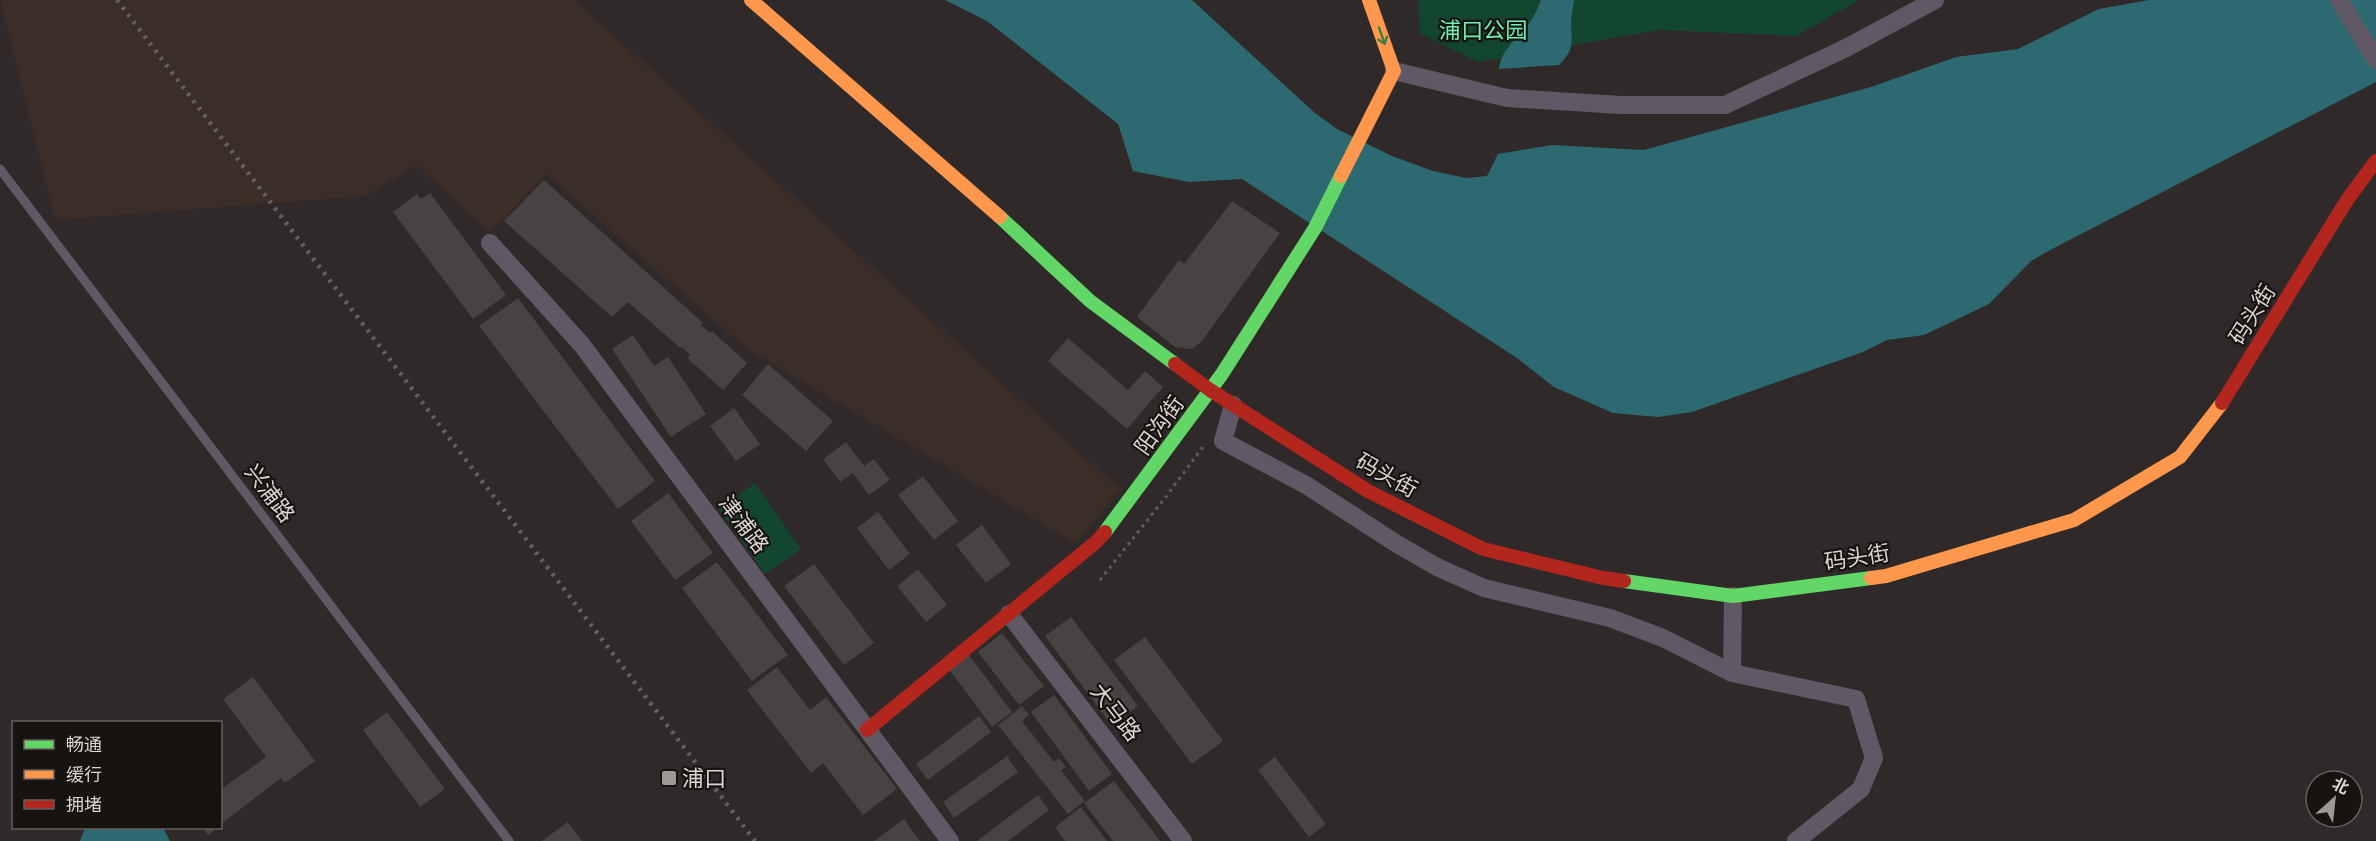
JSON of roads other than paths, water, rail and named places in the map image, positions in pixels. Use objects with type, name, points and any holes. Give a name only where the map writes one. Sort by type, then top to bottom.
[{"type":"street","name":"码头街","points":[[751,0],[968,187],[1090,301],[1210,390],[1368,491],[1483,549],[1603,578],[1733,596],[1886,576],[2074,520],[2180,457],[2215,414],[2347,200],[2376,161]]},
{"type":"street","points":[[1369,0],[1394,71],[1507,98],[1621,105],[1725,105],[1846,48],[1935,0]]},
{"type":"street","points":[[2339,0],[2376,60]]},
{"type":"street","name":"阳沟街","points":[[867,730],[1096,542],[1210,390],[1315,228],[1394,71]]},
{"type":"street","name":"津浦路","points":[[490,243],[582,345],[950,841]]},
{"type":"street","points":[[1233,405],[1223,441],[1306,485],[1437,567],[1484,588],[1610,618],[1663,638],[1732,673],[1856,699],[1874,758],[1860,789],[1796,841]]},
{"type":"street","points":[[1732,673],[1733,596]]},
{"type":"street","name":"大马路","points":[[1009,614],[1182,841]]},
{"type":"lane","name":"兴浦路","points":[[0,169],[508,841]]},
{"type":"water","points":[[945,0],[1192,0],[1315,113],[1337,129],[1392,156],[1433,171],[1466,178],[1487,176],[1498,154],[1552,145],[1644,150],[1871,87],[1956,57],[2018,49],[2099,9],[2149,0],[2376,0],[2376,82],[2052,249],[2031,261],[1989,304],[1924,335],[1887,340],[1863,352],[1692,412],[1658,417],[1613,413],[1554,387],[1517,358],[1242,179],[1189,182],[1133,171],[1118,124],[987,21]]},
{"type":"water","points":[[1541,0],[1574,0],[1570,51],[1559,65],[1499,69],[1503,55],[1530,22]]},
{"type":"water","points":[[85,829],[164,829],[170,841],[80,841]]},
{"type":"railway","points":[[117,0],[755,841]]},
{"type":"place","name":"浦口","points":[[669,778]]},
{"type":"park label","name":"浦口公园","points":[[1483,30]]}]
